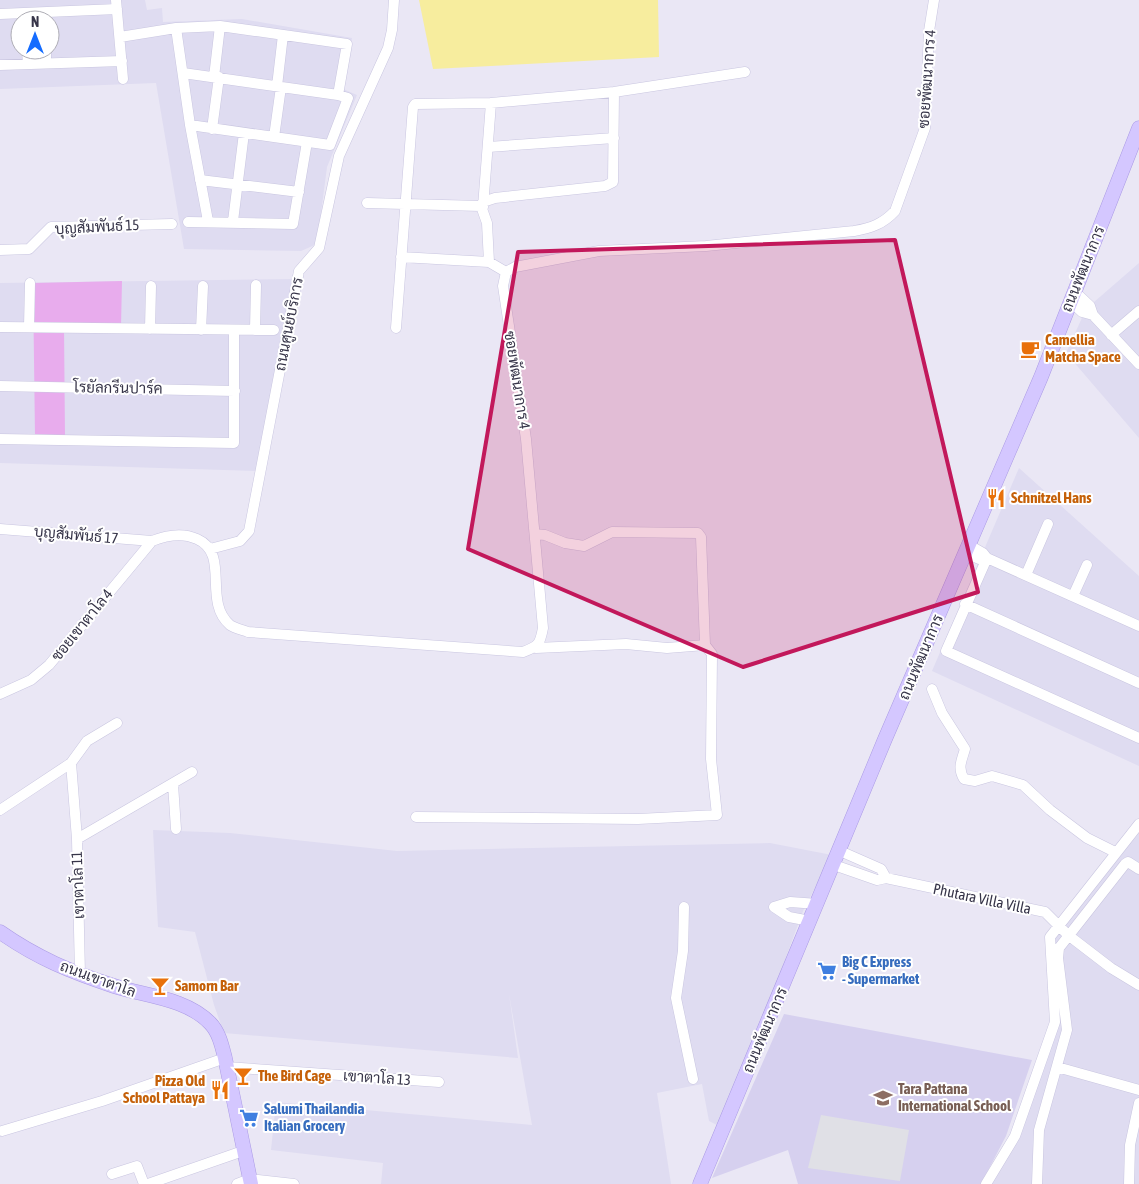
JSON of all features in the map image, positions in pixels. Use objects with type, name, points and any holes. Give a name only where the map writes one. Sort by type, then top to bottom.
[{"type":"street","name":"ถนนศูนย์บริการ","points":[[210,549],[236,543],[246,537],[249,530],[299,271],[319,248],[339,156],[388,48],[392,30],[394,0]]},
{"type":"street","name":"ซอยพัฒนาการ 4","points":[[536,648],[543,628],[526,439],[503,286],[506,272],[515,267],[599,252],[706,246],[838,233],[873,227],[886,221],[895,211],[925,128],[929,31],[934,0]]},
{"type":"street","points":[[60,14],[117,5],[123,79]]},
{"type":"street","points":[[120,37],[176,28],[220,26],[347,44],[338,95]]},
{"type":"street","points":[[212,129],[220,26]]},
{"type":"street","points":[[176,28],[190,126],[208,221]]},
{"type":"street","points":[[274,137],[283,35]]},
{"type":"street","points":[[28,60],[28,64]]},
{"type":"street","points":[[0,65],[122,61]]},
{"type":"street","points":[[396,328],[405,203],[415,104],[491,103],[614,92],[745,72]]},
{"type":"street","points":[[183,74],[279,86],[348,98],[330,145],[190,126]]},
{"type":"street","points":[[367,203],[483,205],[495,198],[610,184],[614,177],[614,92]]},
{"type":"street","points":[[490,262],[487,223],[483,205],[491,103]]},
{"type":"street","name":"ถนนพัฒนาการ","points":[[700,1184],[885,739],[968,549],[1139,128]]},
{"type":"street","points":[[233,221],[244,133]]},
{"type":"street","points":[[488,147],[614,138]]},
{"type":"street","points":[[188,222],[233,221],[293,224],[307,142]]},
{"type":"street","points":[[200,180],[299,192]]},
{"type":"street","name":"บุญสัมพันธ์ 15","points":[[0,250],[29,249],[50,227],[172,224]]},
{"type":"street","points":[[402,257],[490,262],[506,272]]},
{"type":"street","points":[[29,327],[30,282]]},
{"type":"street","points":[[255,330],[256,285]]},
{"type":"street","points":[[150,329],[151,286]]},
{"type":"street","points":[[201,330],[203,286]]},
{"type":"street","points":[[1072,296],[1082,312],[1093,315],[1139,364]]},
{"type":"street","points":[[1111,335],[1139,311]]},
{"type":"street","points":[[0,327],[274,330]]},
{"type":"street","points":[[0,439],[234,444],[234,330]]},
{"type":"street","name":"โรยัลกรีนปาร์ค","points":[[0,386],[235,391]]},
{"type":"street","points":[[1026,575],[1048,524]]},
{"type":"street","name":"บุญสัมพันธ์ 17","points":[[0,529],[152,541]]},
{"type":"street","points":[[416,817],[638,819],[717,815],[711,759],[712,654],[705,645],[701,537],[698,533],[612,532],[584,546],[565,543],[535,534]]},
{"type":"street","points":[[152,541],[167,536],[188,535],[203,541],[210,549],[216,564],[214,589],[220,610],[230,625],[248,632],[523,652],[536,648],[626,644],[667,648],[705,645]]},
{"type":"street","name":"ซอยเขาตาโล 4","points":[[0,694],[32,680],[49,665],[152,541]]},
{"type":"street","points":[[968,549],[979,559],[987,558],[1139,626]]},
{"type":"street","points":[[987,558],[965,604],[946,651],[1139,738]]},
{"type":"street","points":[[1073,596],[1087,565]]},
{"type":"street","points":[[965,604],[1139,682]]},
{"type":"street","points":[[932,689],[942,713],[965,748],[961,759],[960,771],[964,778],[975,781],[992,776],[1023,785],[1050,810],[1087,838],[1115,852]]},
{"type":"street","points":[[0,810],[72,764],[87,741],[117,723]]},
{"type":"street","points":[[72,764],[77,839]]},
{"type":"street","name":"เขาตาโล 11","points":[[80,975],[77,839],[192,772]]},
{"type":"street","points":[[173,784],[176,828]]},
{"type":"street","points":[[986,1184],[1015,1136],[1055,1022],[1050,937],[1115,852],[1139,824]]},
{"type":"street","name":"Phutara Villa Villa","points":[[840,851],[881,869],[886,878]]},
{"type":"street","points":[[1037,1184],[1039,1130],[1067,1030],[1058,958],[1059,948],[1125,864],[1128,862],[1139,869]]},
{"type":"street","name":"Phutara Villa Villa","points":[[834,865],[877,880],[886,878],[1045,912],[1068,935],[1112,968],[1139,985]]},
{"type":"street","points":[[810,921],[789,917],[774,907],[790,902],[818,904]]},
{"type":"street","points":[[684,907],[683,951],[676,998],[693,1079]]},
{"type":"street","name":"ถนนเขาตาโล","points":[[0,932],[34,955],[80,975],[188,1008],[211,1024],[220,1041],[225,1063],[243,1151],[246,1182]]},
{"type":"street","points":[[2,1130],[225,1063]]},
{"type":"street","name":"เขาตาโล 13","points":[[225,1063],[439,1082]]},
{"type":"street","points":[[1057,1067],[1139,1090]]},
{"type":"street","points":[[1129,1184],[1130,1145],[1139,1103]]},
{"type":"street","points":[[148,1184],[243,1151]]},
{"type":"street","points":[[112,1174],[137,1166],[144,1184]]},
{"type":"street","points":[[246,1182],[294,1184]]},
{"type":"highlighted area","points":[[895,240],[978,592],[743,667],[468,549],[518,252]]},
{"type":"shaded area","points":[[0,0],[145,0],[147,10],[162,8],[163,22],[242,19],[352,38],[343,89],[357,95],[327,167],[317,244],[301,251],[184,249],[156,83],[0,89]]},
{"type":"shaded area","points":[[419,0],[658,0],[659,57],[433,69]]},
{"type":"shaded area","points":[[1139,263],[1139,438],[1066,353],[1086,309]]},
{"type":"shaded area","points":[[298,279],[258,471],[0,463],[0,283]]},
{"type":"shaded area","points":[[122,281],[121,326],[64,326],[65,437],[35,436],[33,283]]},
{"type":"shaded area","points":[[1019,468],[1139,576],[1139,766],[932,671]]},
{"type":"shaded area","points":[[153,830],[230,833],[397,851],[770,843],[832,855],[803,911],[770,1001],[719,1126],[709,1121],[702,1084],[657,1093],[671,1184],[381,1184],[383,1163],[271,1150],[276,1102],[532,1125],[509,994],[518,1058],[224,1033],[214,1005],[195,932],[158,927]]},
{"type":"shaded area","points":[[1139,833],[1139,1184],[991,1184],[1020,1136],[1060,1022],[1051,941]]},
{"type":"shaded area","name":"Tara Pattana International School","points":[[784,1014],[1032,1060],[1006,1136],[981,1184],[798,1184],[788,1150],[712,1178]]},
{"type":"shaded area","points":[[821,1115],[909,1130],[900,1181],[808,1168]]},
{"type":"place","name":"Camellia Matcha Space","points":[[1030,349]]},
{"type":"place","name":"Schnitzel Hans","points":[[996,498]]},
{"type":"place","name":"Big C Express - Supermarket","points":[[827,971]]},
{"type":"place","name":"Samorn Bar","points":[[160,986]]},
{"type":"place","name":"The Bird Cage","points":[[243,1076]]},
{"type":"place","name":"Pizza Old School Pattaya","points":[[220,1090]]},
{"type":"place","name":"Tara Pattana International School","points":[[883,1098]]},
{"type":"place","name":"Salumi Thailandia Italian Grocery","points":[[249,1118]]}]
